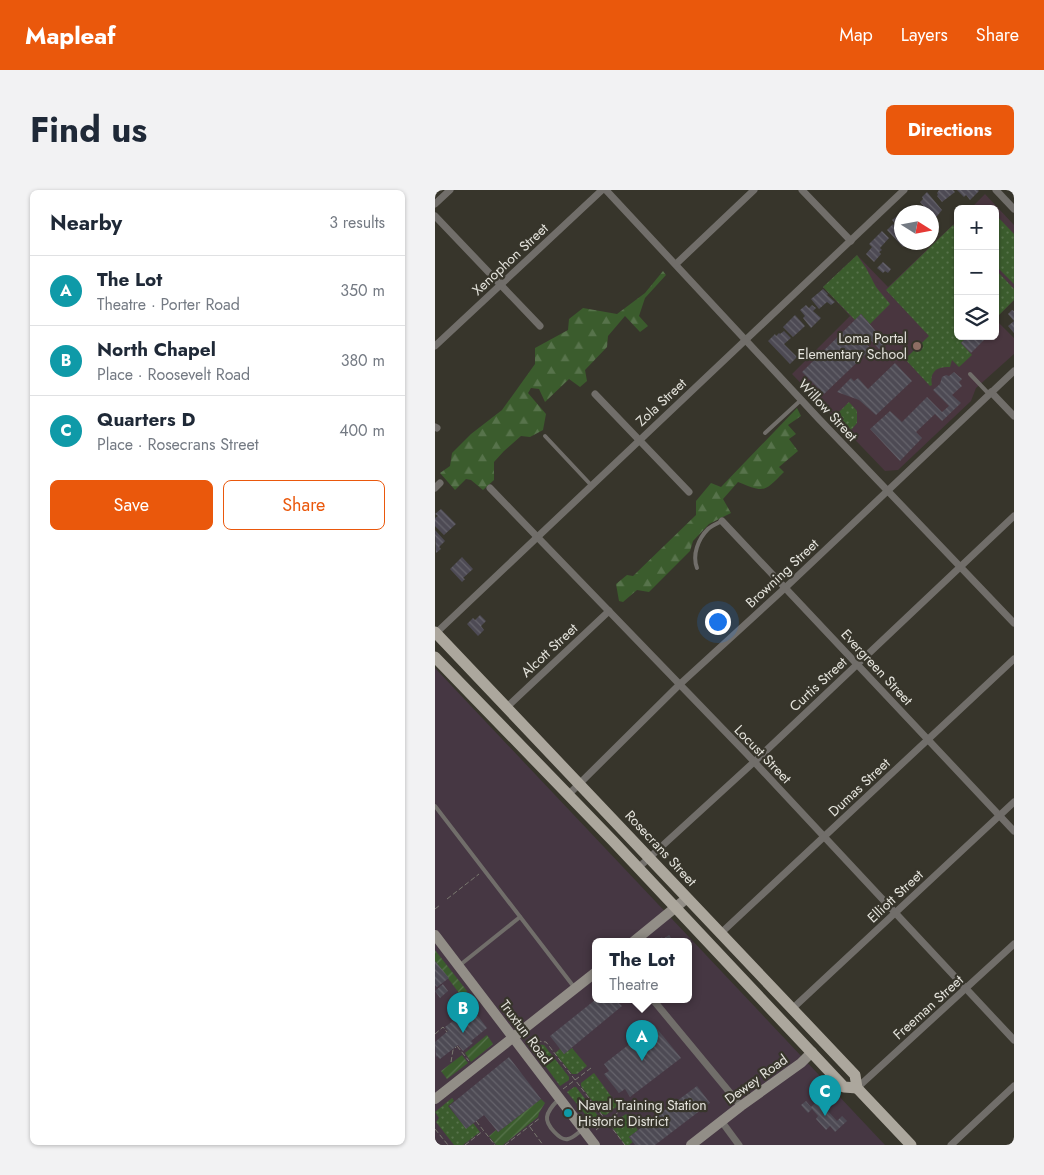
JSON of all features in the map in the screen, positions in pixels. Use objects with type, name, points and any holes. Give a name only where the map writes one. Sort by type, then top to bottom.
[{"type":"main road","name":"Rosecrans Street","points":[[435,633],[855,1075],[857,1088],[911,1145]]},
{"type":"main road","name":"Rosecrans Street","points":[[435,657],[638,868],[844,1087],[857,1088]]},
{"type":"street","points":[[435,204],[450,190]]},
{"type":"street","name":"Willow Street","points":[[604,190],[1014,623]]},
{"type":"street","name":"Xenophon Street","points":[[435,346],[604,190]]},
{"type":"street","points":[[676,264],[754,190]]},
{"type":"street","points":[[802,190],[851,241]]},
{"type":"street","name":"Zola Street","points":[[435,633],[904,190]]},
{"type":"street","points":[[996,190],[1014,209]]},
{"type":"street","points":[[435,216],[540,326]]},
{"type":"street","name":"Browning Street","points":[[568,795],[679,685],[785,588],[1014,371]]},
{"type":"street","points":[[990,393],[1014,416]]},
{"type":"street","points":[[595,394],[689,492]]},
{"type":"street","name":"Locust Street","points":[[490,488],[754,762],[1014,1040]]},
{"type":"street","name":"Curtis Street","points":[[638,868],[754,762],[1014,516]]},
{"type":"street","name":"Evergreen Street","points":[[722,521],[1014,831]]},
{"type":"street","name":"Alcott Street","points":[[507,707],[609,611]]},
{"type":"street","name":"Dumas Street","points":[[721,933],[1014,659]]},
{"type":"street","name":"Elliott Street","points":[[792,1009],[1014,802]]},
{"type":"street","points":[[638,938],[687,898]]},
{"type":"street","name":"Truxtun Road","points":[[435,936],[513,1038],[561,1094],[583,1130],[595,1145]]},
{"type":"street","name":"Freeman Street","points":[[857,1088],[1014,944]]},
{"type":"street","points":[[435,1099],[592,975]]},
{"type":"street","points":[[656,1003],[741,1106]]},
{"type":"street","name":"Dewey Road","points":[[691,1145],[812,1052]]},
{"type":"street","points":[[951,1145],[1014,1086]]},
{"type":"street","points":[[721,1122],[739,1145]]},
{"type":"lane","points":[[970,374],[990,393]]},
{"type":"lane","points":[[765,433],[801,400]]},
{"type":"lane","points":[[545,436],[591,485]]},
{"type":"lane","points":[[697,568],[695,560],[697,546],[708,529],[722,521]]},
{"type":"lane","points":[[435,806],[575,989]]},
{"type":"lane","points":[[459,966],[520,917]]},
{"type":"lane","points":[[561,1094],[550,1109],[547,1117],[548,1122],[558,1136],[564,1139],[569,1139],[583,1130]]},
{"type":"path","points":[[447,899],[479,874]]},
{"type":"path","points":[[435,909],[440,905]]},
{"type":"path","points":[[435,1034],[443,1027],[447,1032]]},
{"type":"path","points":[[529,1040],[546,1042],[625,1145]]},
{"type":"path","points":[[451,1062],[453,1050],[457,1046],[469,1062]]},
{"type":"path","points":[[561,1094],[591,1068]]},
{"type":"path","points":[[596,1130],[624,1108]]},
{"type":"path","points":[[505,1145],[541,1118]]},
{"type":"path","points":[[476,1121],[495,1145]]},
{"type":"path","points":[[529,1126],[543,1145]]},
{"type":"path","points":[[435,1129],[448,1145]]},
{"type":"path","points":[[465,1145],[484,1131]]},
{"type":"shaded area","points":[[985,194],[995,205],[974,205]]},
{"type":"shaded area","points":[[999,209],[1014,225],[1014,300],[999,315]]},
{"type":"shaded area","name":"Loma Portal Elementary School","points":[[954,224],[954,340],[999,340],[999,323],[1014,338],[1014,354],[976,388],[971,401],[898,470],[885,471],[792,374],[850,316],[823,287],[857,255],[888,287],[927,250],[939,250],[939,238]]},
{"type":"shaded area","points":[[435,668],[690,938],[592,938],[592,1003],[692,1003],[692,940],[885,1145],[435,1145]]},
{"type":"green space","points":[[999,218],[1014,234],[1014,284],[999,269]]},
{"type":"green space","points":[[954,226],[954,340],[964,340],[961,343],[972,355],[959,367],[952,360],[950,367],[942,367],[935,370],[931,380],[932,385],[930,386],[905,359],[929,336],[886,290],[927,250],[939,250],[939,239]]},
{"type":"green space","points":[[857,255],[876,287],[890,304],[870,324],[861,314],[855,320],[823,287]]},
{"type":"green space","points":[[663,271],[666,275],[645,298],[639,316],[648,326],[640,332],[625,316],[608,336],[607,347],[585,370],[587,381],[580,387],[569,379],[545,402],[539,389],[531,388],[528,393],[546,414],[543,430],[530,437],[521,436],[504,451],[494,462],[494,480],[483,490],[471,480],[466,479],[455,490],[440,473],[450,466],[452,453],[471,434],[502,410],[535,364],[535,348],[568,330],[569,319],[583,308],[617,314],[645,293]]},
{"type":"green space","points":[[999,273],[1014,289],[1014,300],[999,315]]},
{"type":"green space","points":[[849,402],[857,411],[857,423],[851,430],[837,414]]},
{"type":"green space","points":[[797,408],[801,416],[788,425],[796,434],[789,439],[798,451],[779,467],[784,472],[764,489],[754,488],[738,482],[723,499],[731,513],[709,524],[693,541],[690,551],[649,592],[637,590],[623,602],[619,601],[616,584],[627,575],[633,576],[696,515],[696,501],[711,483],[721,487]]},
{"type":"green space","points":[[435,950],[467,991],[462,997],[435,961]]},
{"type":"green space","points":[[487,1035],[493,1044],[471,1062],[465,1053]]},
{"type":"green space","points":[[530,1045],[544,1045],[569,1077],[569,1080],[560,1086]]},
{"type":"green space","points":[[572,1048],[587,1066],[577,1074],[572,1074],[555,1053],[560,1049],[564,1054]]},
{"type":"green space","points":[[462,1055],[468,1063],[447,1079],[441,1071]]},
{"type":"green space","points":[[594,1073],[616,1103],[619,1101],[620,1104],[606,1115],[602,1114],[581,1086],[581,1083]]},
{"type":"green space","points":[[576,1087],[599,1117],[599,1121],[594,1125],[567,1092]]},
{"type":"green space","points":[[452,1098],[454,1101],[448,1106],[466,1128],[473,1123],[480,1132],[463,1145],[454,1145],[436,1122],[439,1118],[435,1112]]},
{"type":"green space","points":[[541,1099],[545,1103],[538,1117],[503,1145],[496,1145],[489,1136],[496,1130],[498,1132]]},
{"type":"green space","points":[[626,1114],[638,1130],[629,1137],[633,1142],[629,1145],[625,1145],[612,1127],[613,1123]]},
{"type":"building","points":[[939,190],[953,190],[955,192],[942,202],[937,196]]},
{"type":"building","points":[[957,190],[979,191],[970,200],[966,195],[964,197]]},
{"type":"building","points":[[927,192],[938,205],[923,205],[920,202],[923,199],[922,197]]},
{"type":"building","points":[[894,225],[894,237],[887,230]]},
{"type":"building","points":[[882,231],[889,238],[880,248],[882,250],[879,252],[881,254],[874,262],[866,254],[872,247],[869,244]]},
{"type":"building","points":[[883,262],[891,269],[888,273],[885,271],[883,273],[877,268]]},
{"type":"building","points":[[823,289],[835,302],[831,305],[827,302],[819,309],[811,299]]},
{"type":"building","points":[[806,305],[809,308],[812,305],[816,308],[813,311],[821,318],[811,328],[803,318],[805,316],[800,310]]},
{"type":"building","points":[[1012,310],[1014,311],[1014,321],[1008,314]]},
{"type":"building","points":[[861,314],[886,343],[879,349],[865,334],[861,338],[871,349],[824,394],[802,372]]},
{"type":"building","points":[[795,315],[805,326],[793,337],[783,327]]},
{"type":"building","points":[[1014,321],[1014,333],[1008,326]]},
{"type":"building","points":[[784,331],[791,338],[784,344],[797,357],[790,364],[768,341],[775,334],[776,336]]},
{"type":"building","points":[[964,340],[984,340],[971,353],[961,343]]},
{"type":"building","points":[[895,363],[912,381],[876,415],[859,400],[837,392],[851,378],[854,381],[858,378],[868,389]]},
{"type":"building","points":[[954,372],[962,379],[959,382],[962,386],[952,395],[961,403],[942,421],[935,414],[916,432],[922,438],[900,461],[870,429],[890,411],[902,422],[927,397],[942,412],[949,406],[933,390],[940,384],[942,377],[949,376]]},
{"type":"building","points":[[441,509],[456,524],[444,535],[435,526],[435,518],[438,516],[435,514]]},
{"type":"building","points":[[435,530],[445,541],[439,547],[441,549],[436,553]]},
{"type":"building","points":[[462,557],[473,569],[463,578],[465,579],[462,582],[450,569]]},
{"type":"building","points":[[480,615],[486,621],[481,626],[484,630],[478,636],[467,624],[473,618],[475,620]]},
{"type":"building","points":[[435,961],[449,978],[437,987],[435,985]]},
{"type":"building","points":[[443,984],[448,991],[440,998],[435,991]]},
{"type":"building","points":[[592,1002],[619,1003],[622,1006],[564,1054],[550,1036]]},
{"type":"building","points":[[471,1007],[487,1028],[471,1041],[473,1043],[463,1051],[458,1045],[440,1059],[436,1057],[435,1042],[448,1031],[445,1027],[460,1018],[463,1021],[471,1015],[468,1010]]},
{"type":"building","points":[[654,1025],[681,1058],[630,1097],[625,1089],[619,1093],[604,1074],[609,1071],[604,1064]]},
{"type":"building","points":[[509,1057],[541,1099],[498,1132],[484,1115],[466,1129],[449,1106]]},
{"type":"building","points":[[697,1086],[710,1103],[655,1145],[635,1145],[629,1137]]},
{"type":"building","points":[[818,1100],[823,1105],[827,1101],[831,1104],[826,1109],[837,1121],[842,1116],[847,1121],[835,1132],[830,1126],[826,1130],[816,1119],[818,1116],[812,1109],[808,1113],[801,1105],[806,1101],[811,1107]]},
{"type":"place","name":"Loma Portal Elementary School","points":[[917,346]]},
{"type":"place","name":"North Chapel","points":[[463,1033]]},
{"type":"place","name":"The Lot","points":[[642,1061]]},
{"type":"place","name":"Naval Training Station Historic District","points":[[568,1113]]},
{"type":"place","name":"Quarters D","points":[[825,1116]]}]
